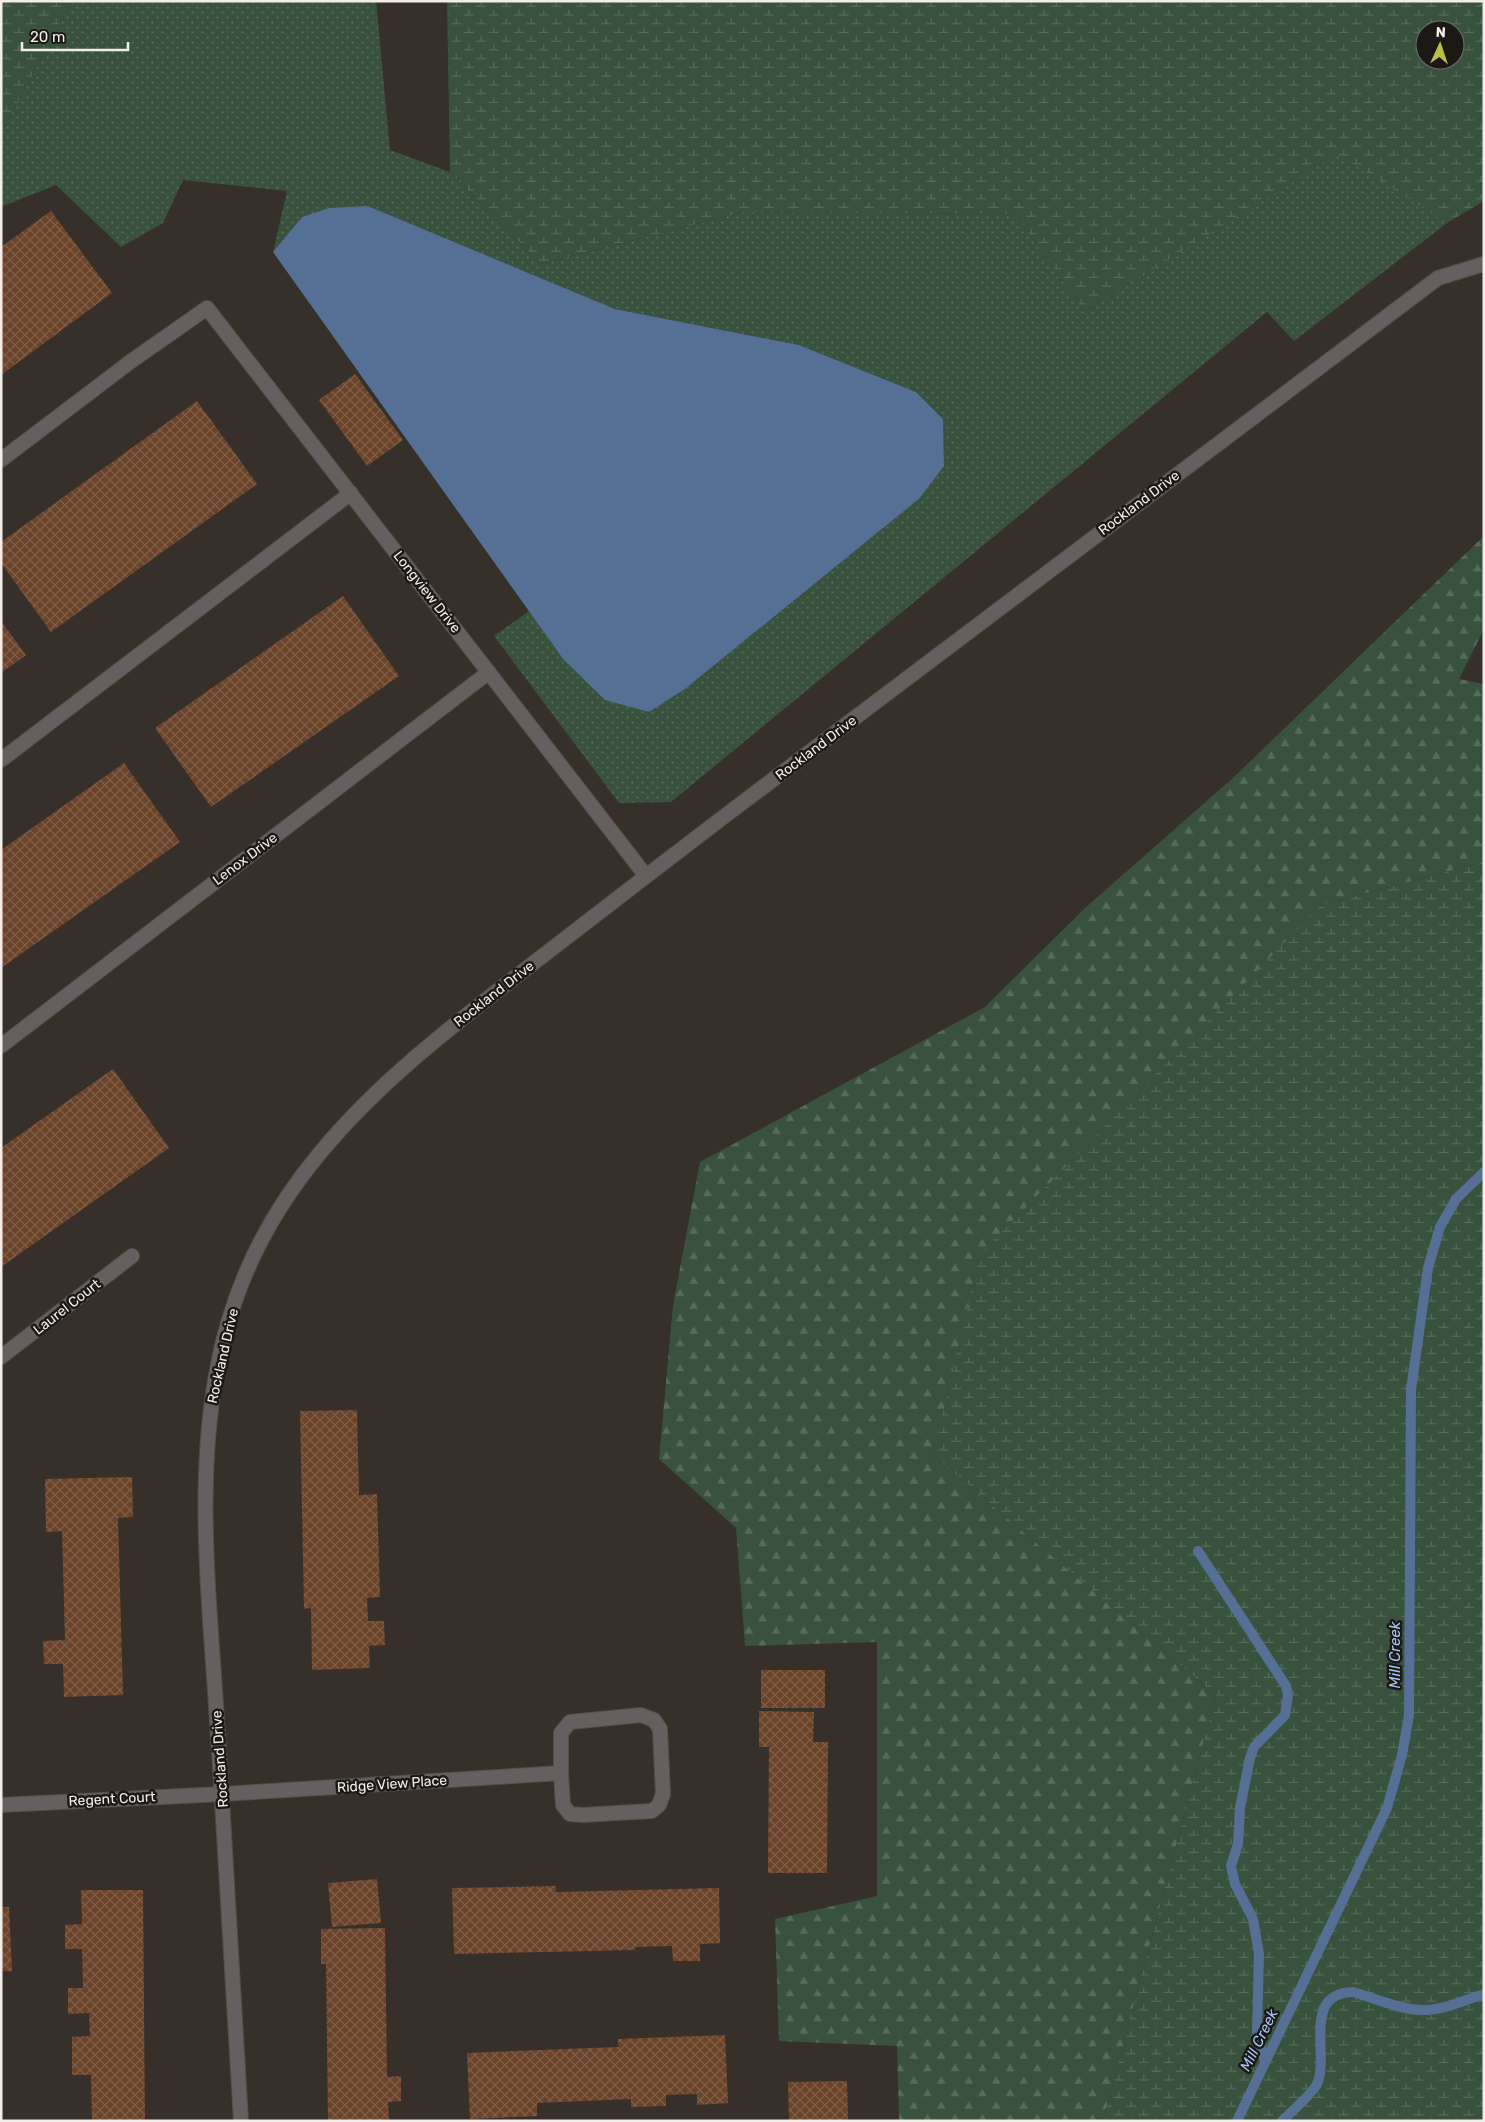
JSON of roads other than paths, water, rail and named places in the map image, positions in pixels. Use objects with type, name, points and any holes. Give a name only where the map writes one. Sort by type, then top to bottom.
[{"type":"street","name":"Rockland Drive","points":[[242,2121],[206,1524],[206,1446],[214,1386],[229,1321],[251,1261],[283,1204],[319,1153],[361,1108],[408,1063],[459,1021],[646,876],[1438,278],[1484,264]]},
{"type":"street","name":"Longview Drive","points":[[1,460],[130,362],[207,308],[646,876]]},
{"type":"street","points":[[1,760],[351,493]]},
{"type":"street","name":"Lenox Drive","points":[[1,1046],[489,672]]},
{"type":"street","name":"Laurel Court","points":[[1,1357],[132,1256]]},
{"type":"street","points":[[641,1715],[654,1720],[660,1729],[663,1794],[659,1805],[652,1811],[570,1814],[563,1805],[561,1773],[561,1732],[570,1722],[641,1715]]},
{"type":"street","name":"Ridge View Place","points":[[222,1794],[561,1773]]},
{"type":"street","name":"Regent Court","points":[[1,1805],[222,1794]]},
{"type":"water","points":[[368,206],[615,309],[799,345],[916,392],[943,419],[944,466],[920,498],[685,689],[649,712],[605,700],[563,659],[273,252],[302,217],[329,208]]},
{"type":"waterway","name":"Mill Creek","points":[[1237,2121],[1387,1808],[1402,1755],[1409,1715],[1411,1390],[1428,1268],[1440,1227],[1456,1199],[1484,1172]]},
{"type":"waterway","points":[[1198,1551],[1286,1686],[1288,1695],[1285,1715],[1254,1747],[1250,1758],[1240,1808],[1238,1844],[1231,1866],[1235,1884],[1253,1919],[1259,1954],[1257,2032],[1265,2062]]},
{"type":"waterway","points":[[1282,2121],[1306,2098],[1317,2084],[1320,2072],[1320,2028],[1322,2014],[1327,2003],[1337,1995],[1353,1992],[1395,2005],[1428,2010],[1445,2007],[1484,1994]]}]
